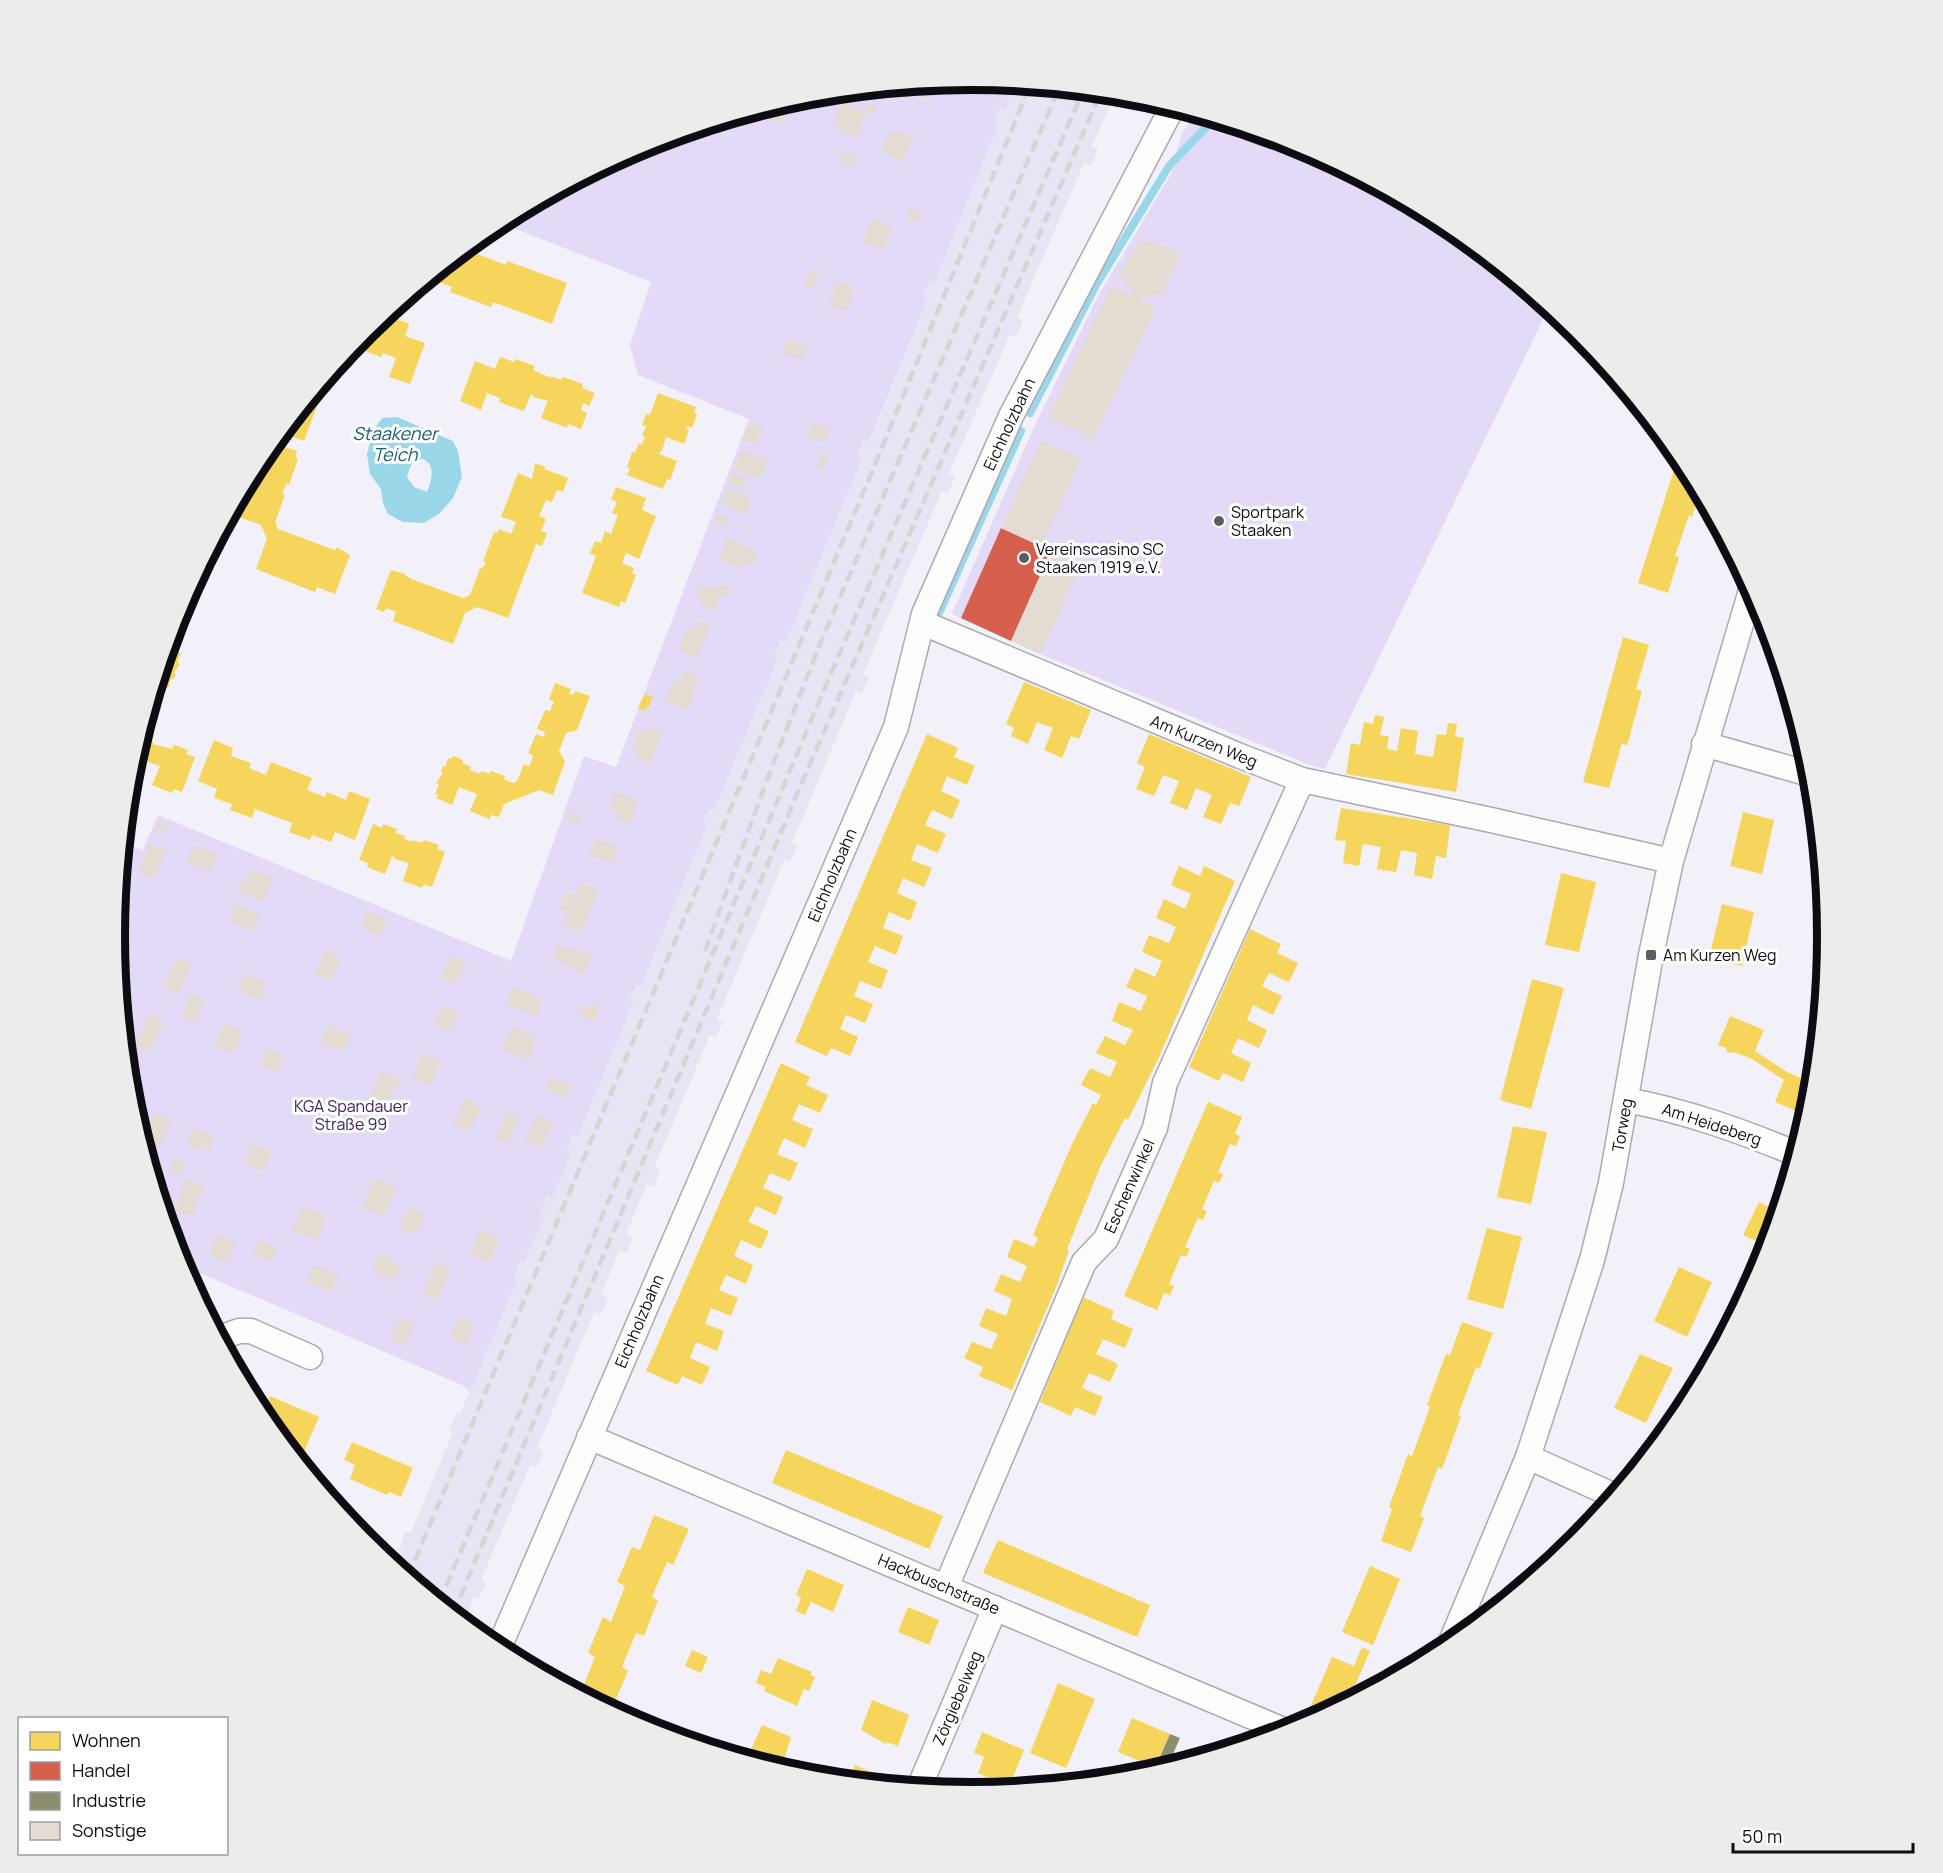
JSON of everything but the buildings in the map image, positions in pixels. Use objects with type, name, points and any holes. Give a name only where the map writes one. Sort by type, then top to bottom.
[{"type":"street","name":"Eichholzbahn","points":[[502,1641],[896,727],[924,614],[1017,402],[1169,114]]},
{"type":"street","name":"Torweg","points":[[1456,1630],[1528,1457],[1592,1260],[1611,1183],[1651,955],[1671,861],[1748,600]]},
{"type":"street","name":"Am Kurzen Weg","points":[[923,623],[1302,780],[1671,861]]},
{"type":"street","points":[[1704,744],[1802,772]]},
{"type":"street","name":"Eschenwinkel","points":[[946,1587],[1084,1262],[1106,1239],[1135,1175],[1155,1128],[1164,1083],[1302,780]]},
{"type":"street","name":"Am Heideberg","points":[[1626,1100],[1702,1118],[1790,1151]]},
{"type":"street","points":[[225,1335],[251,1331],[310,1357]]},
{"type":"street","name":"Hackbuschstraße","points":[[589,1437],[1275,1726]]},
{"type":"street","points":[[1528,1457],[1610,1493]]},
{"type":"street","name":"Zörgiebelweg","points":[[922,1781],[995,1608]]},
{"type":"shaded area","points":[[1012,91],[1112,102],[1092,146],[1098,149],[1091,166],[1084,163],[1017,317],[1023,320],[1016,337],[1010,334],[949,474],[955,477],[948,493],[942,491],[863,674],[869,677],[862,693],[856,691],[792,843],[797,846],[790,862],[784,860],[717,1019],[723,1022],[716,1037],[710,1035],[654,1168],[660,1171],[654,1186],[647,1184],[626,1234],[633,1237],[626,1253],[619,1251],[601,1294],[608,1298],[601,1314],[594,1312],[537,1448],[543,1452],[537,1467],[530,1465],[481,1580],[486,1583],[479,1598],[474,1597],[467,1616],[399,1560],[403,1551],[399,1549],[406,1532],[411,1533],[453,1432],[449,1430],[457,1413],[460,1414],[517,1280],[514,1278],[521,1261],[524,1262],[544,1215],[540,1213],[547,1196],[551,1198],[570,1153],[567,1151],[574,1134],[578,1136],[633,1003],[629,1001],[636,985],[641,986],[707,828],[703,826],[710,809],[715,810],[778,659],[774,657],[781,640],[786,641],[862,460],[857,457],[865,440],[870,442],[928,300],[923,297],[930,280],[935,282],[998,127],[994,124],[1001,108],[1005,109]]},
{"type":"green space","name":"KGA Spandauer Straße 99","points":[[1012,91],[1005,109],[1000,108],[994,124],[998,126],[935,282],[930,281],[923,297],[928,299],[869,442],[864,440],[857,457],[862,459],[786,642],[781,640],[774,656],[778,659],[714,811],[710,809],[703,825],[707,827],[641,986],[636,985],[629,1001],[633,1003],[578,1136],[573,1135],[567,1151],[571,1153],[552,1198],[547,1196],[540,1213],[545,1215],[524,1262],[520,1261],[514,1278],[517,1280],[470,1392],[462,1385],[194,1270],[170,1209],[154,1156],[141,1102],[132,1047],[125,936],[130,845],[143,850],[158,815],[511,961],[584,756],[616,767],[749,419],[638,375],[630,345],[651,282],[511,227],[548,203],[597,177],[648,154],[752,119],[806,106],[861,97],[916,92]]},
{"type":"green space","name":"Sportpark Staaken","points":[[1192,119],[1295,154],[1346,177],[1395,203],[1442,233],[1487,265],[1545,315],[1325,769],[1310,765],[1040,654],[952,614],[1034,427],[1097,298],[1171,174],[1182,134]]},
{"type":"water","name":"Staakener Teich","points":[[397,417],[453,441],[458,451],[462,477],[453,498],[440,513],[424,523],[403,522],[388,514],[383,503],[381,489],[370,474],[367,454],[373,431],[382,418]],"holes":[[[423,459],[432,473],[427,492],[414,487],[407,477],[415,460]]]},
{"type":"waterway","points":[[1030,413],[1096,285],[1169,166],[1209,124]]},
{"type":"waterway","points":[[938,615],[1021,431]]},
{"type":"railway","points":[[411,1571],[879,455],[1027,92]]},
{"type":"railway","points":[[705,951],[768,777],[820,644],[1056,95]]},
{"type":"railway","points":[[442,1596],[832,671],[1080,97]]},
{"type":"railway","points":[[456,1608],[800,787],[1098,100]]},
{"type":"place","name":"Sportpark Staaken","points":[[1219,521]]},
{"type":"place","name":"Vereinscasino SC Staaken 1919 e.V.","points":[[1024,558]]},
{"type":"place","name":"Am Kurzen Weg","points":[[1651,955]]}]
